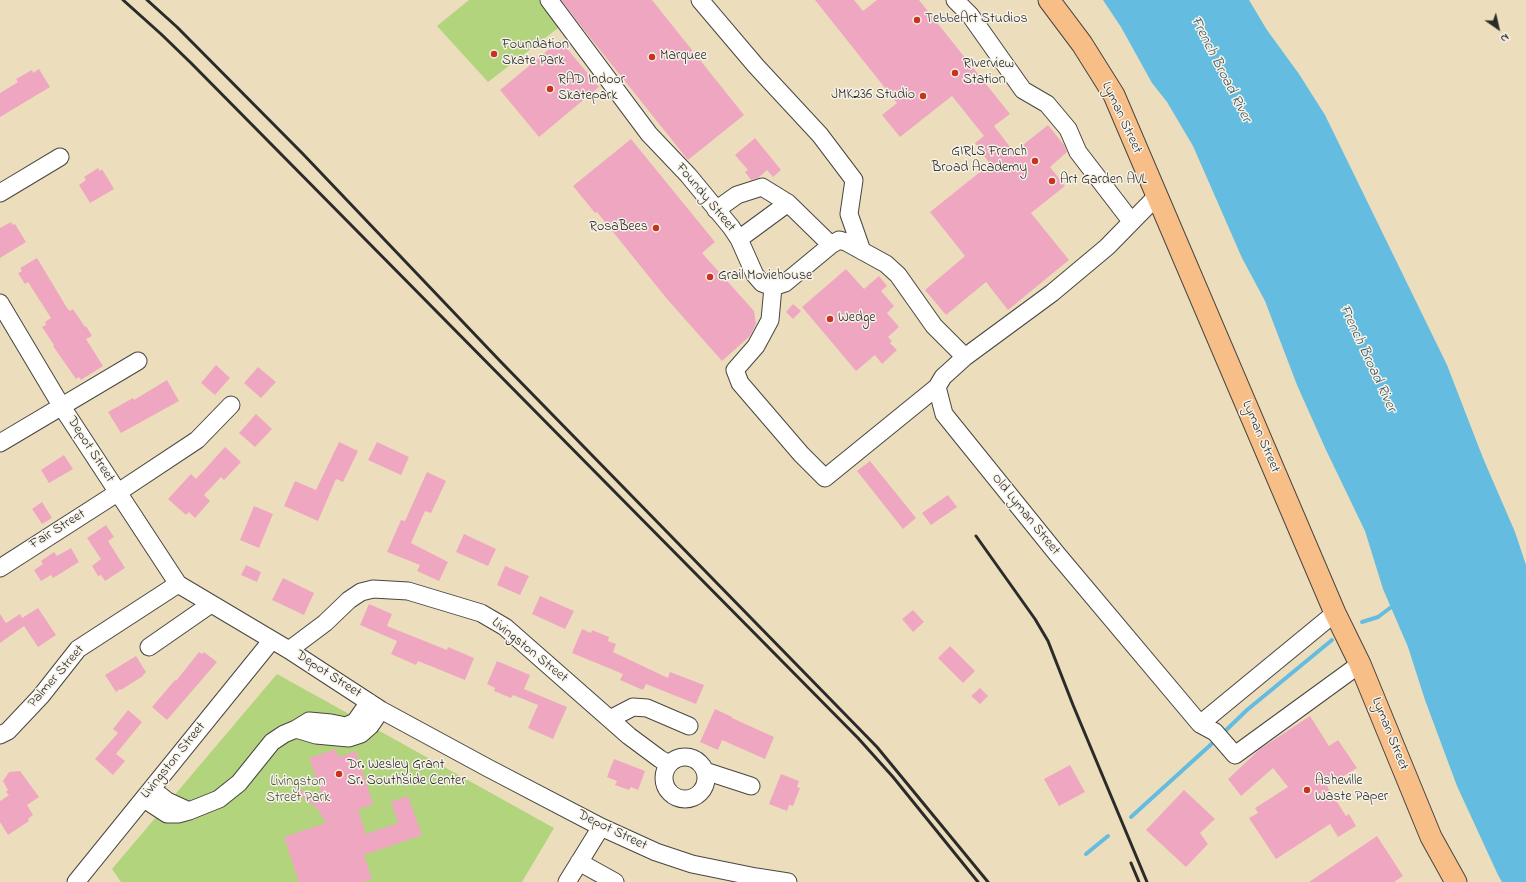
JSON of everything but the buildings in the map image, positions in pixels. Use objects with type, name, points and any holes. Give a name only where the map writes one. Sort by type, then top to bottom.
[{"type":"main road","name":"Lyman Street","points":[[1049,0],[1082,44],[1114,96],[1335,613],[1360,664],[1431,837],[1456,882]]},
{"type":"street","name":"Foundy Street","points":[[549,0],[649,134],[688,175],[731,227],[739,239],[755,275],[762,283],[773,287]]},
{"type":"street","points":[[700,0],[756,66],[820,135],[854,180],[849,214],[862,250]]},
{"type":"street","points":[[955,0],[970,15],[1024,90],[1047,104],[1068,129],[1078,152],[1131,222]]},
{"type":"street","points":[[0,193],[60,157]]},
{"type":"street","points":[[716,210],[737,196],[762,187],[788,203],[831,245]]},
{"type":"street","points":[[965,357],[934,326],[898,275],[886,264],[862,250],[839,240],[785,283],[773,287],[770,320],[756,346],[735,370],[740,382],[801,454],[825,478],[937,387],[943,377],[965,357],[1052,294],[1107,246],[1156,197]]},
{"type":"street","points":[[739,239],[788,203]]},
{"type":"street","name":"Depot Street","points":[[1,306],[62,407],[178,584],[289,650],[375,706],[488,768],[601,827],[664,855],[755,880],[788,882]]},
{"type":"street","points":[[0,443],[138,361]]},
{"type":"street","name":"Old Lyman Street","points":[[937,387],[944,414],[1057,554],[1208,728],[1227,745],[1235,755],[1360,664]]},
{"type":"street","name":"Fair Street","points":[[0,568],[197,440],[231,405]]},
{"type":"street","name":"Palmer Street","points":[[0,736],[8,731],[41,696],[78,649],[178,584]]},
{"type":"street","name":"Livingston Street","points":[[289,650],[325,622],[349,600],[361,592],[373,588],[408,591],[481,613],[505,628],[610,719],[660,760],[669,764]]},
{"type":"street","points":[[148,647],[211,604]]},
{"type":"street","points":[[1208,728],[1335,613]]},
{"type":"street","name":"Livingston Street","points":[[76,882],[272,640]]},
{"type":"street","points":[[148,794],[167,814],[178,814],[189,811],[218,799],[239,783],[272,742],[284,734],[296,729],[316,735],[349,738],[361,734],[370,726],[375,706]]},
{"type":"street","points":[[610,719],[634,707],[646,708],[689,726]]},
{"type":"street","points":[[682,756],[692,758],[700,762],[705,771],[706,780],[703,789],[696,796],[687,799],[678,798],[670,793],[664,785],[663,776],[666,767],[673,760],[682,756]]},
{"type":"street","points":[[705,771],[751,786]]},
{"type":"street","points":[[567,882],[601,827]]},
{"type":"street","points":[[579,862],[616,882]]},
{"type":"green space","name":"Foundation Skate Park","points":[[469,0],[541,0],[562,25],[488,82],[437,26]]},
{"type":"green space","name":"Livingston Street Park","points":[[277,674],[554,828],[522,882],[121,882],[112,869]]},
{"type":"water","name":"French Broad River","points":[[1103,0],[1249,0],[1267,30],[1299,74],[1325,115],[1447,365],[1483,458],[1515,532],[1526,565],[1526,882],[1502,882],[1498,875],[1457,786],[1425,700],[1408,647],[1383,589],[1365,531],[1297,385],[1265,301],[1242,258],[1193,146],[1167,102],[1152,83],[1121,27]]},
{"type":"waterway","points":[[1362,622],[1378,617],[1394,605]]},
{"type":"waterway","points":[[1222,734],[1247,710],[1332,640]]},
{"type":"waterway","points":[[1131,817],[1217,739]]},
{"type":"waterway","points":[[1086,854],[1108,836]]},
{"type":"railway","points":[[123,0],[191,63],[858,738],[893,777],[978,882]]},
{"type":"railway","points":[[147,0],[177,27],[303,154],[501,362],[877,747],[988,882]]},
{"type":"railway","points":[[976,536],[1035,619],[1048,641],[1147,882]]},
{"type":"railway","points":[[1131,863],[1139,882]]},
{"type":"place","name":"TebbeArt Studios","points":[[917,20]]},
{"type":"place","name":"Foundation Skate Park","points":[[494,54]]},
{"type":"place","name":"Marquee","points":[[652,57]]},
{"type":"place","name":"RIverview Station","points":[[955,73]]},
{"type":"place","name":"RAD Indoor Skatepark","points":[[550,89]]},
{"type":"place","name":"JMK236 Studio","points":[[923,96]]},
{"type":"place","name":"GIRLS French Broad Academy","points":[[1035,161]]},
{"type":"place","name":"Art Garden AVL","points":[[1052,181]]},
{"type":"place","name":"RosaBees","points":[[656,228]]},
{"type":"place","name":"Grail Moviehouse","points":[[710,277]]},
{"type":"place","name":"Wedge","points":[[830,319]]},
{"type":"place","name":"Dr. Wesley Grant Sr. Southside Center","points":[[339,774]]},
{"type":"place","name":"Asheville Waste Paper","points":[[1307,790]]}]
